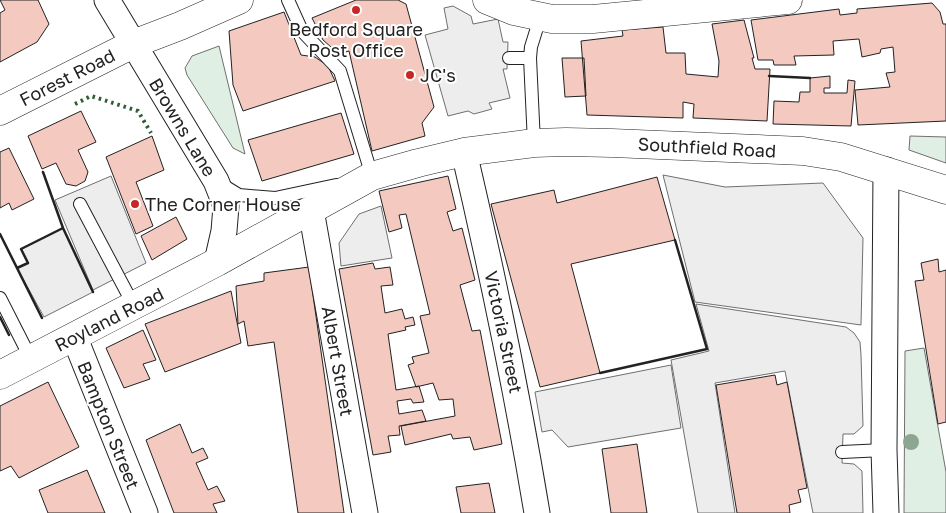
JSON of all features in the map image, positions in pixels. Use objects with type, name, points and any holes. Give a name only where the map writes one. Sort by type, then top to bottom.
[{"type":"main road","name":"Forest Road","points":[[0,111],[194,14],[239,0]]},
{"type":"main road","points":[[492,1],[514,11],[540,18],[593,19],[788,0]]},
{"type":"main road","name":"Southfield Road","points":[[311,210],[372,176],[464,152],[534,143],[612,143],[803,151],[841,157],[946,190]]},
{"type":"main road","points":[[217,262],[311,210]]},
{"type":"main road","name":"Royland Road","points":[[0,375],[217,262]]},
{"type":"street","name":"Browns Lane","points":[[107,0],[216,181],[226,206],[224,231],[217,262]]},
{"type":"street","name":"Victoria Street","points":[[464,152],[496,291],[523,428],[537,513]]},
{"type":"street","points":[[886,170],[884,450],[886,513]]},
{"type":"street","name":"Albert Street","points":[[311,210],[365,513]]},
{"type":"street","name":"Bampton Street","points":[[74,336],[145,513]]},
{"type":"lane","points":[[216,181],[239,195],[275,198],[372,176],[340,71],[302,31],[288,0]]},
{"type":"lane","points":[[534,143],[530,58],[531,47],[540,18]]},
{"type":"lane","points":[[509,58],[530,58]]},
{"type":"lane","points":[[80,204],[134,306]]},
{"type":"lane","points":[[0,298],[31,359]]},
{"type":"lane","points":[[842,452],[884,450]]},
{"type":"green space","points":[[219,46],[245,154],[233,148],[187,75],[185,68],[192,56]]},
{"type":"green space","points":[[910,136],[946,137],[946,163],[909,150]]},
{"type":"green space","points":[[924,348],[946,472],[946,513],[904,513],[905,351]]},
{"type":"shaded area","points":[[453,6],[471,16],[473,24],[498,19],[503,42],[508,42],[507,69],[503,69],[510,98],[489,103],[492,109],[474,114],[468,111],[448,116],[425,35],[448,29],[444,8]]},
{"type":"shaded area","points":[[663,175],[725,187],[823,183],[863,238],[861,325],[695,302]]},
{"type":"shaded area","points":[[111,176],[146,263],[93,290],[55,200]]},
{"type":"shaded area","points":[[381,206],[392,258],[341,266],[339,243],[359,214]]},
{"type":"shaded area","points":[[63,228],[93,292],[44,317],[17,268],[28,263],[21,249]]},
{"type":"shaded area","points":[[696,304],[846,327],[854,333],[860,342],[863,426],[854,434],[843,434],[842,463],[854,464],[862,471],[863,513],[813,513],[785,371],[715,383],[735,513],[698,513],[671,360],[709,351]]},
{"type":"shaded area","points":[[671,365],[681,428],[568,447],[552,430],[542,432],[535,392]]},
{"type":"building","points":[[0,0],[38,0],[49,24],[37,42],[0,62],[0,13],[5,10]]},
{"type":"building","points":[[356,0],[398,0],[406,4],[434,107],[422,123],[425,136],[372,151],[349,51],[339,54],[323,40],[312,18]]},
{"type":"building","points":[[932,3],[940,12],[943,24],[946,24],[946,121],[858,125],[855,90],[890,87],[886,73],[895,72],[893,47],[881,49],[880,53],[862,57],[859,39],[833,41],[834,55],[794,56],[796,65],[774,65],[773,60],[758,60],[751,20],[839,9],[840,15],[857,13],[857,9]]},
{"type":"building","points":[[284,12],[301,55],[315,57],[328,66],[335,81],[243,111],[233,85],[229,31]]},
{"type":"building","points":[[744,20],[755,69],[770,69],[767,121],[693,118],[694,104],[683,102],[683,118],[587,115],[581,41],[623,36],[622,30],[663,27],[666,53],[685,53],[686,74],[718,77],[719,61],[712,24]]},
{"type":"building","points":[[562,58],[584,58],[586,96],[565,97]]},
{"type":"building","points":[[830,76],[830,88],[824,88],[824,93],[847,93],[848,80],[855,81],[851,126],[773,124],[774,101],[799,102],[800,92],[810,92],[810,78]]},
{"type":"building","points":[[81,111],[96,142],[78,150],[88,172],[85,181],[76,186],[66,184],[56,163],[42,169],[28,136]]},
{"type":"building","points":[[341,113],[354,154],[262,181],[248,140]]},
{"type":"building","name":"The Corner House","points":[[152,136],[164,170],[136,182],[153,226],[136,234],[106,157]]},
{"type":"building","points":[[9,148],[34,199],[12,210],[9,203],[0,208],[0,152]]},
{"type":"building","points":[[448,176],[456,209],[447,212],[453,231],[462,228],[475,280],[460,285],[472,331],[480,330],[502,444],[474,450],[470,437],[453,439],[451,434],[405,445],[401,426],[455,416],[453,399],[439,400],[433,383],[416,387],[408,365],[414,363],[412,357],[429,353],[420,316],[430,314],[406,214],[399,215],[402,228],[389,232],[379,191]]},
{"type":"building","points":[[657,177],[675,240],[571,264],[600,373],[540,387],[491,204],[554,190],[557,203]]},
{"type":"building","points":[[176,217],[187,239],[152,260],[141,236]]},
{"type":"building","points":[[938,259],[939,272],[946,270],[946,422],[938,424],[915,281],[924,280],[921,263]]},
{"type":"building","points":[[373,263],[375,269],[390,267],[393,285],[381,286],[385,313],[402,309],[405,319],[413,317],[415,325],[405,327],[406,330],[388,334],[396,390],[419,386],[424,402],[413,403],[411,399],[397,401],[399,414],[422,410],[426,421],[399,426],[400,435],[388,436],[391,452],[373,455],[339,269]]},
{"type":"building","points":[[309,267],[344,513],[298,513],[274,342],[248,346],[244,321],[238,324],[236,286],[264,281],[264,273]]},
{"type":"building","points":[[231,291],[241,343],[165,372],[145,324]]},
{"type":"building","points":[[143,330],[156,360],[143,364],[150,379],[124,388],[106,348]]},
{"type":"building","points":[[775,375],[777,385],[787,382],[807,488],[798,490],[801,502],[789,505],[790,513],[737,513],[716,385]]},
{"type":"building","points":[[48,382],[79,447],[19,478],[11,466],[0,471],[0,406]]},
{"type":"building","points":[[180,424],[192,453],[203,448],[208,458],[196,463],[208,490],[217,486],[225,501],[213,504],[217,513],[174,513],[146,440]]},
{"type":"building","points":[[637,444],[647,513],[611,513],[602,449]]},
{"type":"building","points":[[87,470],[105,513],[48,513],[39,490]]},
{"type":"building","points":[[489,483],[495,513],[461,513],[456,487]]},
{"type":"hedge","points":[[75,104],[91,96],[138,111],[151,133]]},
{"type":"wall","points":[[769,76],[810,78]]},
{"type":"wall","points":[[43,172],[63,228],[93,292]]},
{"type":"wall","points":[[17,268],[28,263],[21,249],[63,228]]},
{"type":"wall","points":[[0,234],[42,318]]},
{"type":"wall","points":[[600,373],[707,349],[675,240]]},
{"type":"wall","points":[[0,317],[9,335]]},
{"type":"place","name":"Bedford Square Post Office","points":[[356,10]]},
{"type":"place","name":"JC's","points":[[410,75]]},
{"type":"place","name":"The Corner House","points":[[135,204]]}]
